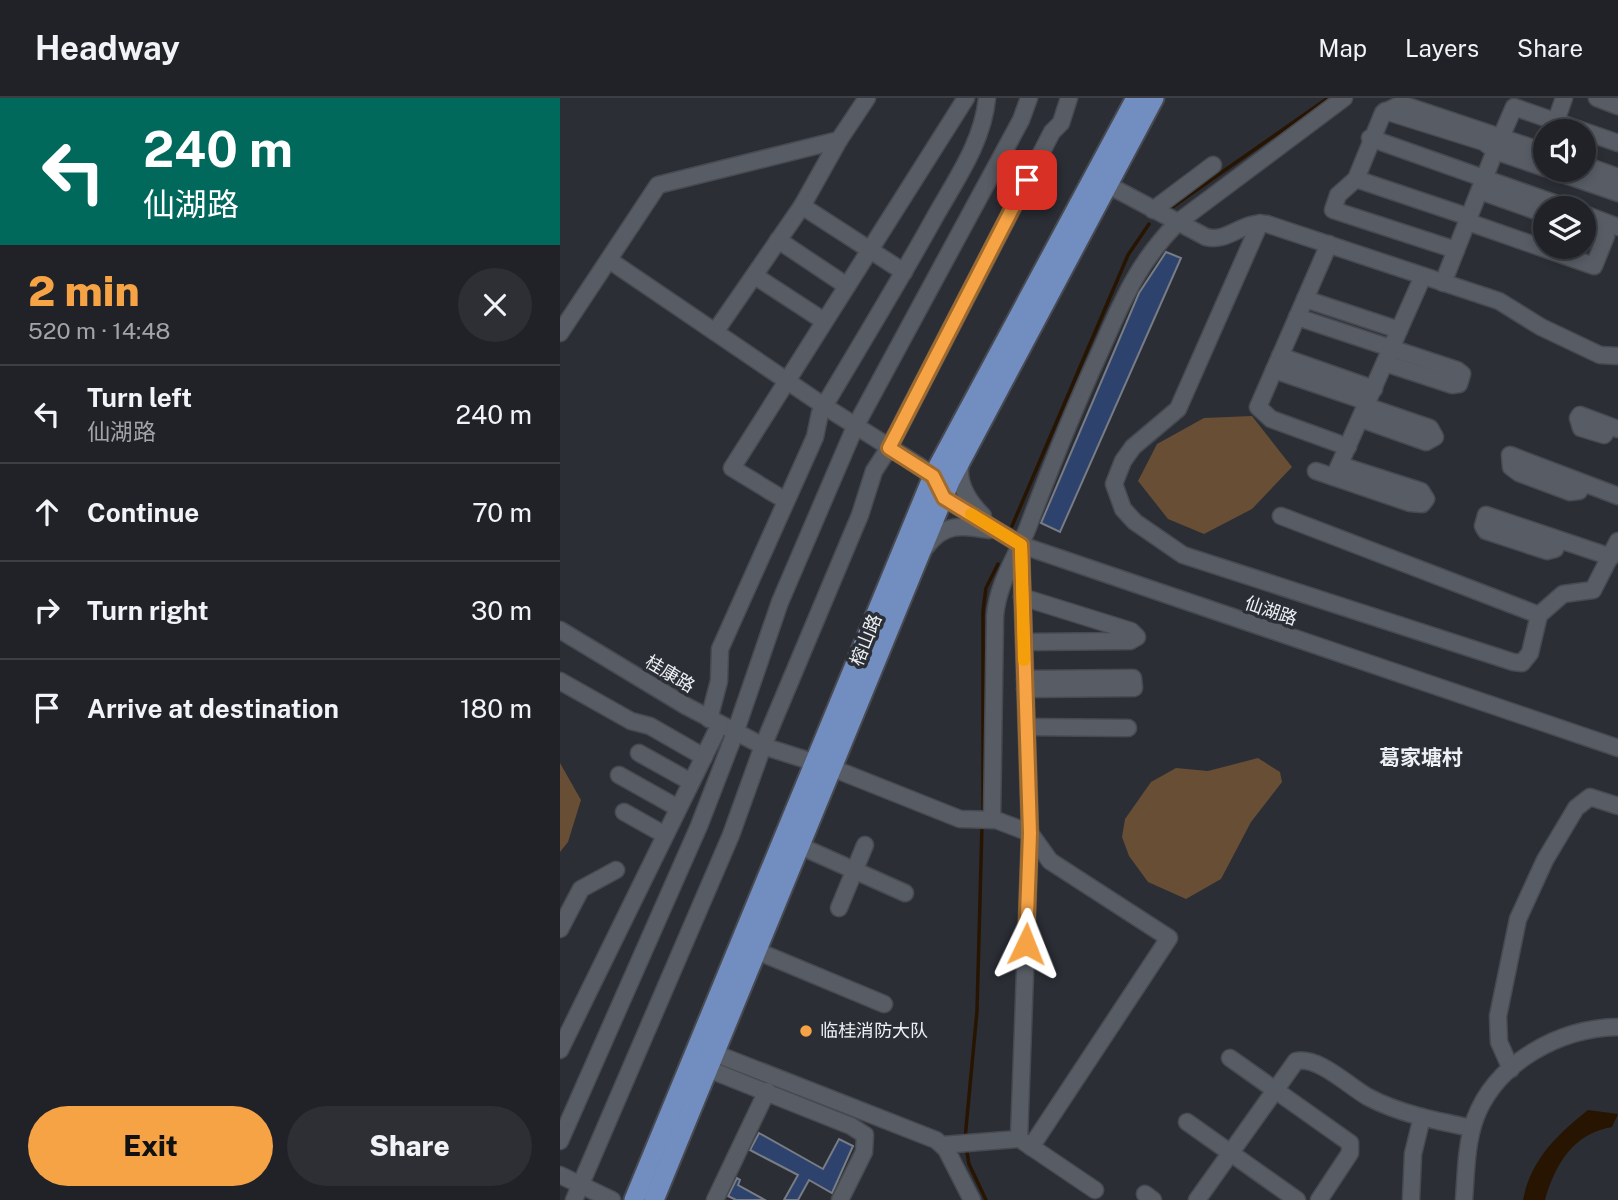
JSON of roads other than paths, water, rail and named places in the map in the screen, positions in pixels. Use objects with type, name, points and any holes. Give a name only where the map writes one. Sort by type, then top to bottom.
[{"type":"main road","name":"榕山路","points":[[654,1200],[800,846],[824,765],[924,497],[930,467],[1136,98]]},
{"type":"main road","name":"榕山路","points":[[634,1200],[961,460],[1154,98]]},
{"type":"street","points":[[715,332],[802,206],[867,98]]},
{"type":"street","points":[[778,496],[732,468],[966,98]]},
{"type":"street","points":[[560,1050],[704,757],[714,722],[720,649],[815,437],[824,406],[970,154],[980,131],[987,98]]},
{"type":"street","points":[[560,1141],[661,914],[735,733],[780,602],[855,427],[1021,120],[1029,98]]},
{"type":"street","points":[[577,1193],[731,835],[763,746],[860,515],[874,471],[889,448],[1052,132],[1061,123],[1069,98]]},
{"type":"street","points":[[992,820],[996,605],[1001,582],[1021,545],[1071,416],[1134,276],[1156,244],[1177,223],[1344,98]]},
{"type":"street","points":[[1557,119],[1564,98]]},
{"type":"street","points":[[1597,98],[1618,106]]},
{"type":"street","points":[[1443,283],[1514,107],[1550,119]]},
{"type":"street","points":[[1456,250],[1333,210],[1338,195],[1356,178],[1370,138],[1385,111],[1484,142],[1533,150]]},
{"type":"street","points":[[1596,135],[1618,143]]},
{"type":"street","points":[[1370,138],[1483,184],[1533,208]]},
{"type":"street","points":[[560,333],[658,185],[839,141]]},
{"type":"street","points":[[1499,144],[1533,162]]},
{"type":"street","points":[[1153,210],[1213,165]]},
{"type":"street","points":[[1596,169],[1618,177]]},
{"type":"street","points":[[1356,178],[1533,244]]},
{"type":"street","points":[[1585,182],[1618,193]]},
{"type":"street","points":[[1483,184],[1533,198]]},
{"type":"street","points":[[1108,185],[1177,223],[1216,240],[1248,224],[1260,223],[1499,301],[1541,327],[1600,355],[1618,356]]},
{"type":"street","points":[[802,206],[904,272]]},
{"type":"street","points":[[1596,219],[1618,227]]},
{"type":"street","points":[[1260,223],[1178,409],[1145,435],[1123,461],[1114,484],[1123,509],[1143,529],[1183,555],[1522,663],[1528,658],[1539,615],[1563,594],[1593,590],[1618,541]]},
{"type":"street","points":[[1575,259],[1594,266],[1606,236],[1596,232]]},
{"type":"street","points":[[778,240],[847,286]]},
{"type":"street","points":[[1329,244],[1258,407],[1262,413],[1348,447]]},
{"type":"street","points":[[609,260],[855,427],[889,448],[930,467],[944,498]]},
{"type":"street","points":[[755,275],[824,321]]},
{"type":"street","points":[[1316,471],[1337,471],[1423,276]]},
{"type":"street","points":[[1305,299],[1399,330]]},
{"type":"street","points":[[1297,317],[1388,356]]},
{"type":"street","points":[[1277,363],[1367,404]]},
{"type":"street","points":[[961,460],[958,473],[964,491],[977,510],[1000,533]]},
{"type":"street","points":[[1584,483],[1618,496]]},
{"type":"street","name":"仙湖路","points":[[944,498],[1021,545],[1618,748]]},
{"type":"street","points":[[1282,516],[1539,615]]},
{"type":"street","points":[[921,555],[935,534],[946,528],[963,525],[1000,533]]},
{"type":"street","points":[[1559,540],[1611,557]]},
{"type":"street","points":[[1021,545],[1030,833],[1025,1143]]},
{"type":"street","points":[[1022,597],[1131,631],[1137,637],[1130,641],[1024,642]]},
{"type":"street","name":"桂康路","points":[[560,630],[714,722],[763,746],[824,765],[960,819],[992,820],[1030,833]]},
{"type":"street","points":[[1133,678],[1134,688],[1025,684],[1133,678]]},
{"type":"street","points":[[560,681],[631,722],[650,726],[704,757]]},
{"type":"street","points":[[1027,727],[1128,728]]},
{"type":"street","points":[[639,753],[691,782]]},
{"type":"street","points":[[620,775],[678,808]]},
{"type":"street","points":[[1510,1069],[1499,1042],[1498,1016],[1522,911],[1545,860],[1576,808],[1590,797],[1618,806]]},
{"type":"street","points":[[624,812],[665,835]]},
{"type":"street","points":[[1025,1143],[1169,938],[1050,861],[1030,833]]},
{"type":"street","points":[[839,908],[865,845]]},
{"type":"street","points":[[800,846],[905,892]]},
{"type":"street","points":[[560,929],[581,889],[616,870]]},
{"type":"street","points":[[757,951],[884,1004]]},
{"type":"street","points":[[1464,1200],[1472,1128],[1485,1098],[1510,1069],[1529,1054],[1556,1040],[1589,1029],[1618,1027]]},
{"type":"street","points":[[1230,1058],[1351,1145],[1350,1153],[1319,1200]]},
{"type":"street","points":[[1197,1200],[1292,1064],[1304,1060],[1368,1097],[1422,1117],[1472,1128]]},
{"type":"street","points":[[711,1061],[767,1091],[865,1135],[864,1152],[840,1200]]},
{"type":"street","points":[[711,1061],[933,1138],[942,1144],[972,1200]]},
{"type":"street","points":[[715,1200],[767,1091]]},
{"type":"street","points":[[1411,1200],[1413,1154],[1422,1117]]},
{"type":"street","points":[[1187,1122],[1297,1200]]},
{"type":"street","points":[[942,1144],[1025,1143],[1095,1190]]},
{"type":"street","points":[[560,1175],[577,1193],[612,1200]]},
{"type":"waterway","points":[[1168,210],[1328,98]]},
{"type":"waterway","points":[[1012,526],[1128,255],[1149,224]]},
{"type":"waterway","points":[[983,813],[983,611],[986,588],[998,564]]},
{"type":"waterway","points":[[965,1139],[977,1011],[982,825]]},
{"type":"waterway","points":[[966,1147],[969,1164],[986,1200]]},
{"type":"place","name":"临桂消防大队","points":[[806,1031]]},
{"type":"district","name":"葛家塘村","points":[[1421,758]]}]
